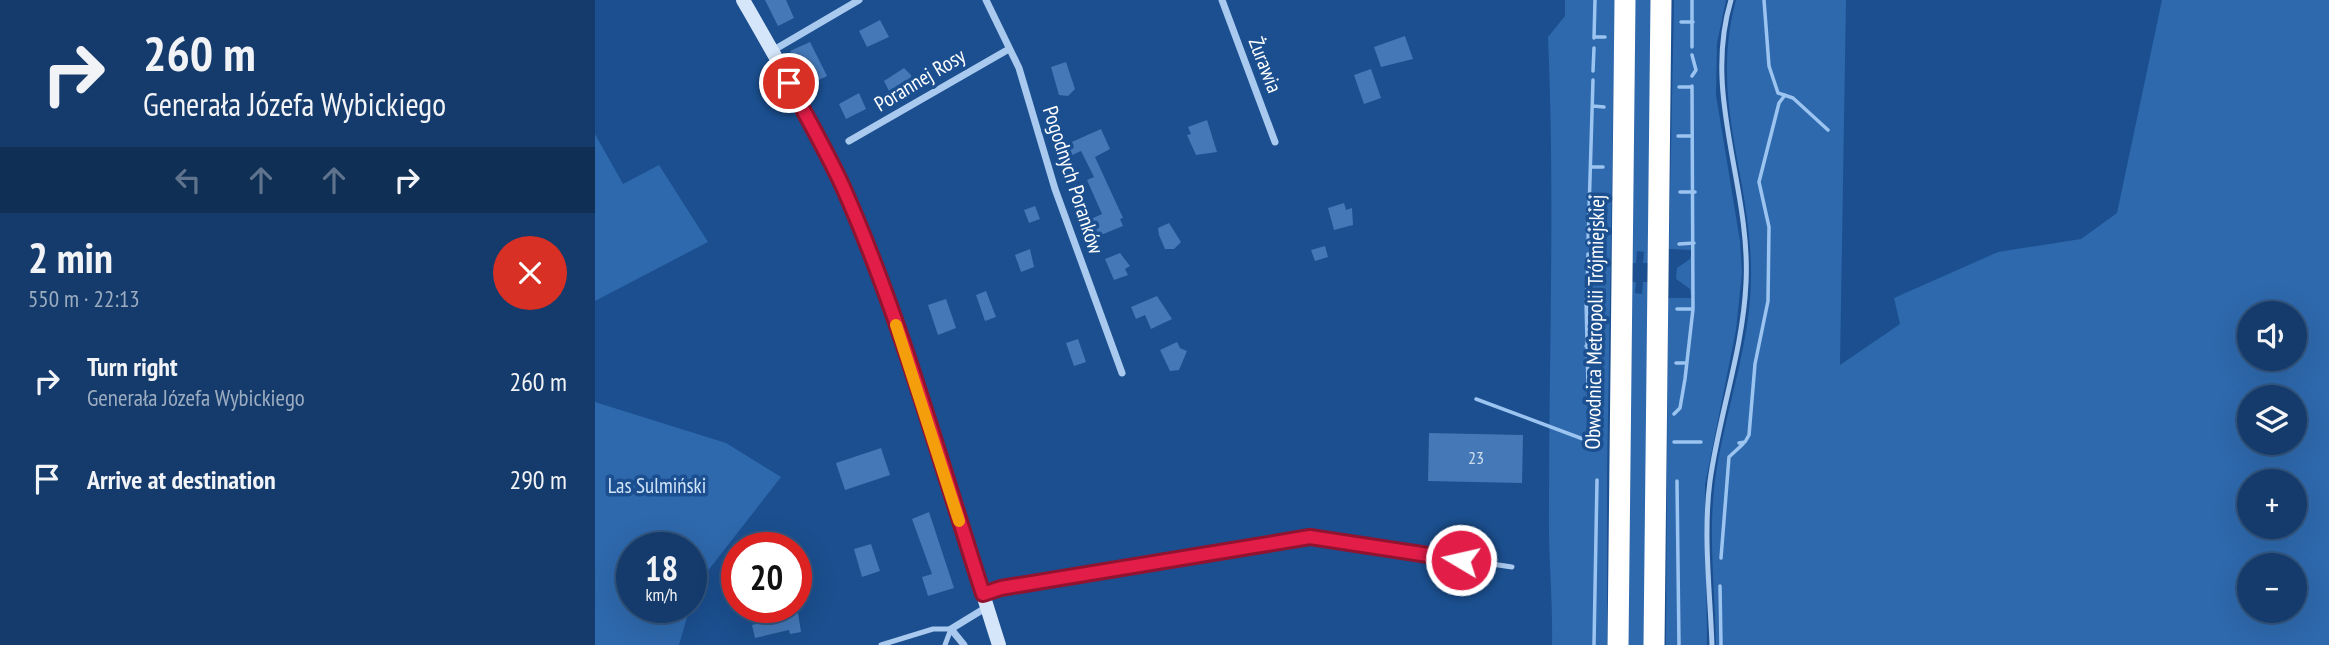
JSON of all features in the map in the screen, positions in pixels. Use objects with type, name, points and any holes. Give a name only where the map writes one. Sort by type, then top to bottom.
[{"type":"highway","name":"Obwodnica Metropolii Trójmiejskiej","points":[[1618,645],[1625,0]]},
{"type":"highway","points":[[1654,645],[1661,0]]},
{"type":"main road","points":[[743,0],[831,161],[854,215],[902,342],[999,645]]},
{"type":"street","points":[[772,51],[859,0]]},
{"type":"street","name":"Pogodnych Poranków","points":[[986,0],[1019,68],[1055,189],[1122,373]]},
{"type":"street","name":"Żurawia","points":[[1221,0],[1275,142]]},
{"type":"street","name":"Porannej Rosy","points":[[849,141],[1009,49]]},
{"type":"street","points":[[964,645],[951,629],[977,611],[985,601]]},
{"type":"lane","points":[[1712,645],[1710,482],[1740,331],[1746,284],[1744,234],[1721,90],[1722,47],[1731,0]]},
{"type":"lane","points":[[985,601],[1001,588],[1310,537],[1512,567]]},
{"type":"lane","points":[[881,645],[933,629],[951,629],[945,645]]},
{"type":"green space","points":[[1565,0],[1615,0],[1607,474],[1607,645],[1552,645],[1549,524],[1551,154],[1548,37],[1565,16]]},
{"type":"green space","points":[[1635,0],[1655,0],[1651,263],[1643,263],[1644,252],[1637,251],[1636,263],[1630,263]]},
{"type":"green space","points":[[1674,0],[1726,0],[1717,43],[1716,95],[1740,241],[1742,272],[1736,330],[1705,485],[1707,645],[1666,645],[1668,298],[1691,298],[1690,289],[1676,279],[1677,268],[1690,259],[1692,250],[1669,249]]},
{"type":"green space","points":[[1736,0],[1846,0],[1840,365],[1900,324],[1894,298],[1998,252],[2081,239],[2117,213],[2162,0],[2329,0],[2329,645],[1716,645],[1713,501],[1719,455],[1747,325],[1751,272],[1745,203],[1733,138],[1727,71],[1729,36]]},
{"type":"green space","points":[[595,134],[623,184],[659,165],[708,242],[595,301]]},
{"type":"green space","points":[[1629,282],[1636,282],[1635,293],[1642,294],[1643,282],[1650,282],[1647,645],[1626,645]]},
{"type":"green space","name":"Las Sulmiński","points":[[595,402],[726,443],[781,477],[738,532],[721,532],[721,554],[707,572],[707,532],[616,532],[616,623],[685,623],[679,645],[595,645]]},
{"type":"building","points":[[765,0],[786,0],[794,18],[778,26]]},
{"type":"building","points":[[880,20],[889,37],[867,47],[859,31]]},
{"type":"building","points":[[1405,36],[1413,59],[1381,67],[1374,47]]},
{"type":"building","points":[[810,42],[827,76],[807,86],[790,51]]},
{"type":"building","points":[[1066,62],[1075,89],[1068,96],[1059,95],[1051,67]]},
{"type":"building","points":[[904,68],[911,75],[912,85],[891,95],[884,81]]},
{"type":"building","points":[[1371,69],[1381,98],[1364,104],[1354,75]]},
{"type":"building","points":[[859,93],[866,109],[846,119],[839,104]]},
{"type":"building","points":[[1207,120],[1217,152],[1196,155],[1187,135],[1191,134],[1188,127]]},
{"type":"building","points":[[1101,129],[1110,149],[1095,157],[1123,218],[1120,219],[1123,226],[1096,237],[1091,219],[1102,214],[1087,180],[1094,177],[1081,151],[1070,156],[1065,145]]},
{"type":"building","points":[[1344,203],[1346,210],[1352,208],[1353,225],[1334,230],[1328,208]]},
{"type":"building","points":[[1035,206],[1040,219],[1029,223],[1024,210]]},
{"type":"building","points":[[1169,223],[1181,242],[1174,249],[1165,249],[1159,235],[1158,228]]},
{"type":"building","points":[[1325,246],[1328,257],[1315,261],[1311,250]]},
{"type":"building","points":[[1030,249],[1034,267],[1021,272],[1015,255]]},
{"type":"building","points":[[1120,253],[1130,266],[1125,269],[1128,275],[1114,280],[1105,259]]},
{"type":"building","points":[[986,291],[996,317],[985,321],[976,295]]},
{"type":"building","points":[[1157,296],[1172,319],[1151,329],[1145,315],[1136,319],[1131,307]]},
{"type":"building","points":[[946,299],[956,328],[938,335],[928,305]]},
{"type":"building","points":[[1078,339],[1086,362],[1074,366],[1066,343]]},
{"type":"building","points":[[1177,342],[1180,348],[1187,351],[1179,370],[1170,371],[1160,350]]},
{"type":"building","points":[[1429,433],[1523,435],[1522,483],[1428,481]]},
{"type":"building","points":[[881,448],[890,475],[845,490],[836,463]]},
{"type":"building","points":[[929,512],[954,588],[928,596],[922,577],[932,574],[912,519]]},
{"type":"building","points":[[871,544],[880,571],[862,577],[854,549]]},
{"type":"building","points":[[800,623],[801,632],[790,634],[789,630],[755,638],[752,625]]},
{"type":"waterway","points":[[1594,38],[1595,0]]},
{"type":"waterway","points":[[1692,0],[1692,47]]},
{"type":"waterway","points":[[1764,0],[1769,66],[1778,93],[1793,98],[1828,130]]},
{"type":"waterway","points":[[1681,22],[1693,22]]},
{"type":"waterway","points":[[1594,37],[1605,37]]},
{"type":"waterway","points":[[1593,71],[1594,48]]},
{"type":"waterway","points":[[1692,55],[1696,70],[1692,76]]},
{"type":"waterway","points":[[1588,244],[1593,80]]},
{"type":"waterway","points":[[1674,414],[1680,408],[1693,309],[1692,86]]},
{"type":"waterway","points":[[1679,87],[1691,87]]},
{"type":"waterway","points":[[1739,443],[1745,442],[1749,435],[1755,364],[1768,301],[1769,227],[1759,182],[1779,103],[1785,95]]},
{"type":"waterway","points":[[1593,106],[1604,107]]},
{"type":"waterway","points":[[1678,136],[1692,136]]},
{"type":"waterway","points":[[1591,167],[1603,167]]},
{"type":"waterway","points":[[1680,192],[1695,192]]},
{"type":"waterway","points":[[1588,235],[1602,236]]},
{"type":"waterway","points":[[1679,244],[1694,243]]},
{"type":"waterway","points":[[1587,288],[1588,254]]},
{"type":"waterway","points":[[1586,299],[1588,386],[1593,422]]},
{"type":"waterway","points":[[1587,307],[1598,308]]},
{"type":"waterway","points":[[1677,309],[1693,309]]},
{"type":"waterway","points":[[1586,346],[1599,346]]},
{"type":"waterway","points":[[1676,363],[1687,363]]},
{"type":"waterway","points":[[1476,399],[1583,439],[1599,441]]},
{"type":"waterway","points":[[1674,442],[1701,442]]},
{"type":"waterway","points":[[1721,558],[1729,457],[1743,444]]},
{"type":"waterway","points":[[1594,645],[1597,480]]},
{"type":"waterway","points":[[1677,481],[1679,645]]},
{"type":"waterway","points":[[1720,586],[1721,645]]},
{"type":"slow traffic","points":[[896,325],[959,521]]},
{"type":"route","points":[[789,83],[831,161],[854,215],[902,342],[983,594],[1001,588],[1310,537],[1461,560]]}]
